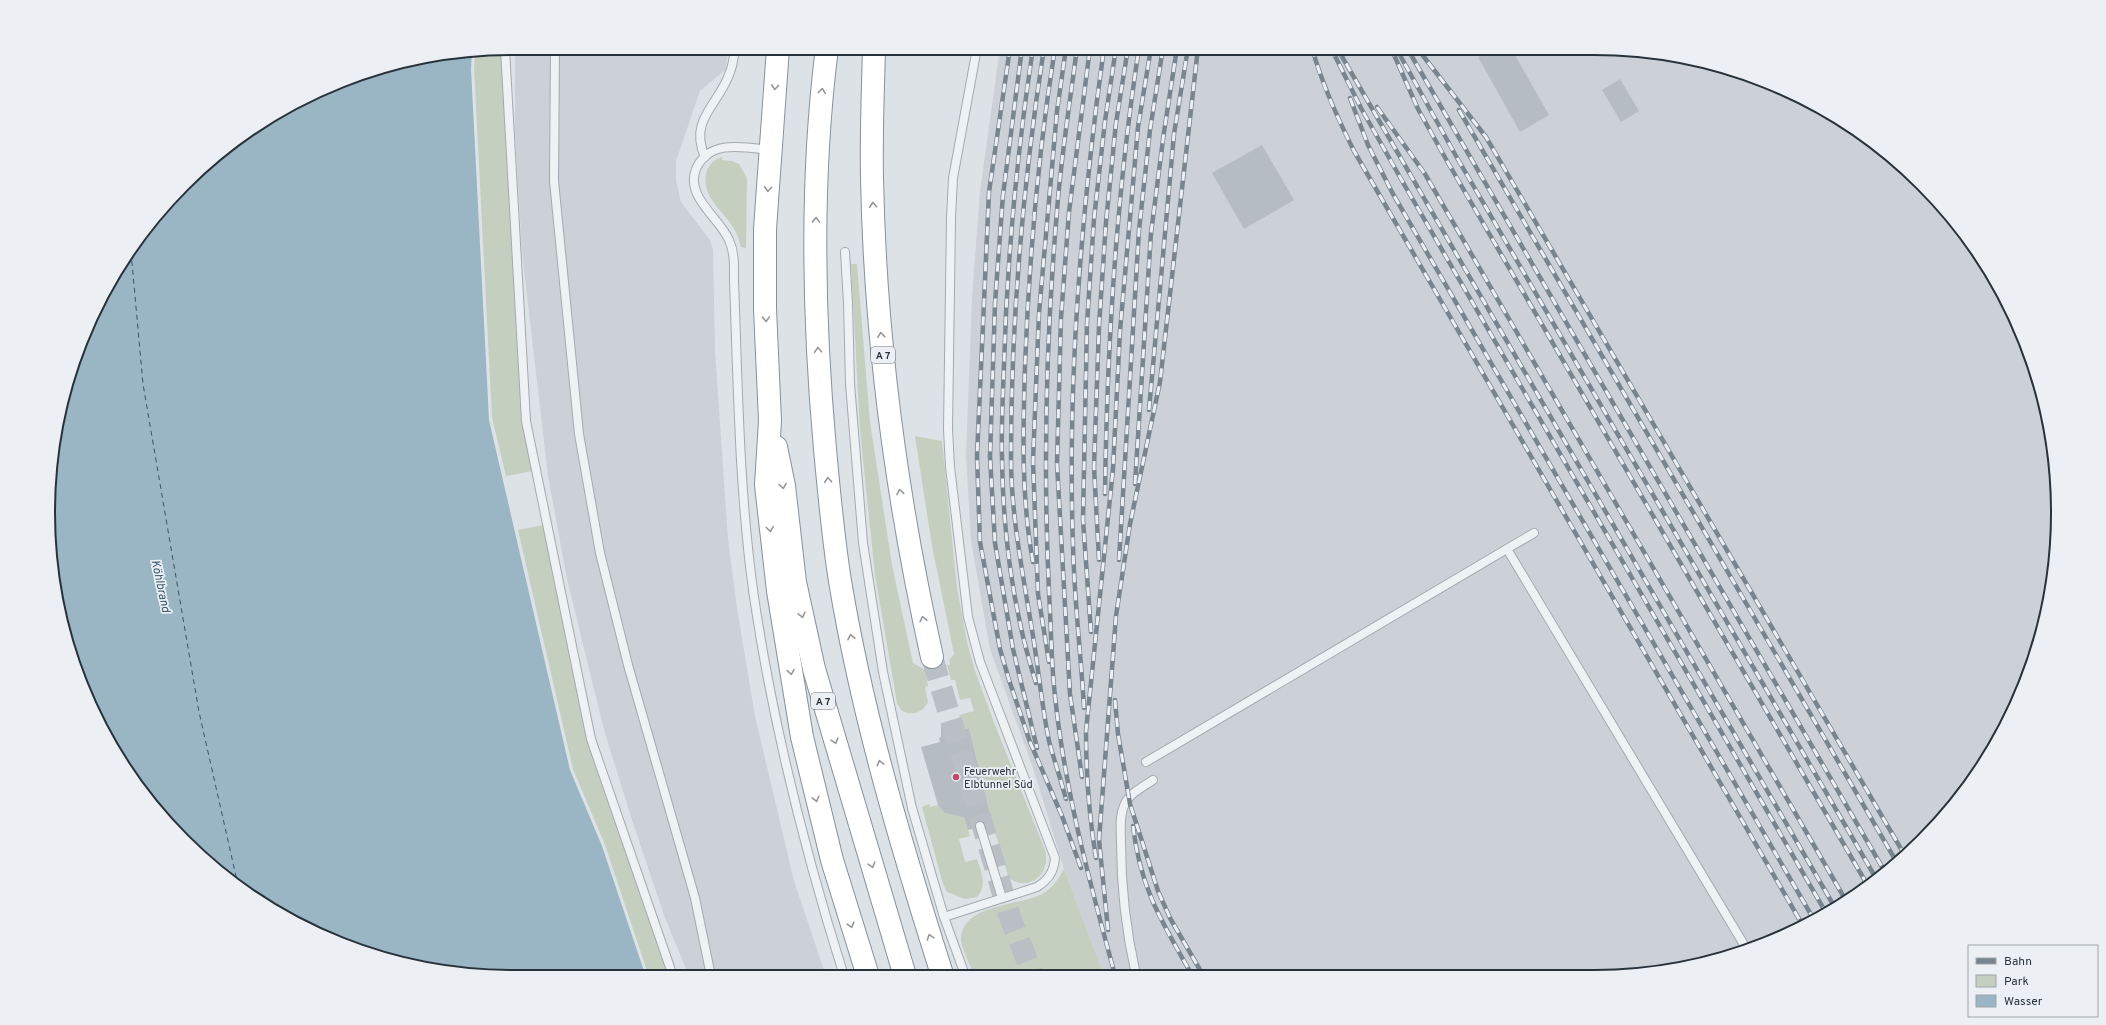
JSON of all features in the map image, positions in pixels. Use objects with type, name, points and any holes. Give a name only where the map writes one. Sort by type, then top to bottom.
[{"type":"highway","name":"A 7","points":[[778,55],[765,237],[765,309],[770,421],[766,485],[778,591],[802,737],[832,860],[866,970]]},
{"type":"highway","points":[[826,55],[820,106],[815,248],[816,310],[821,406],[831,519],[842,588],[868,714],[890,801],[941,970]]},
{"type":"highway","name":"A 7","points":[[874,55],[872,178],[880,321],[898,478],[910,552],[932,657]]},
{"type":"highway","name":"A 7","points":[[770,421],[784,486],[795,582],[814,669],[903,970]]},
{"type":"lane","points":[[505,55],[526,421],[591,739],[671,970]]},
{"type":"lane","points":[[555,55],[554,181],[578,434],[600,554],[628,665],[695,898],[710,970]]},
{"type":"lane","points":[[705,157],[700,143],[704,115],[730,73],[734,55]]},
{"type":"lane","points":[[944,916],[1037,887],[1046,881],[1054,866],[1055,858],[980,662],[968,617],[950,467],[948,429],[953,178],[976,55]]},
{"type":"lane","points":[[771,150],[732,146],[717,150],[705,157],[700,162],[694,178],[696,193],[724,229],[734,255],[738,387],[744,494],[754,596],[790,784],[817,892],[842,970]]},
{"type":"lane","points":[[845,252],[850,384],[863,543],[883,672],[911,800],[944,916],[963,970]]},
{"type":"lane","points":[[1146,762],[1534,533]]},
{"type":"lane","points":[[1507,549],[1744,945]]},
{"type":"lane","points":[[1135,970],[1129,943],[1121,882],[1121,820],[1123,806],[1126,800],[1153,780]]},
{"type":"lane","points":[[980,826],[1002,898]]},
{"type":"shaded area","points":[[515,55],[727,55],[726,69],[700,91],[676,161],[676,181],[681,202],[710,240],[713,250],[715,351],[728,539],[737,608],[755,716],[794,881],[824,970],[687,970],[665,918],[604,730],[567,579],[548,476],[522,252],[515,132]]},
{"type":"shaded area","points":[[999,55],[1623,56],[1683,64],[1712,71],[1741,79],[1796,102],[1848,132],[1872,150],[1917,189],[1937,211],[1974,258],[1990,284],[2004,310],[2027,365],[2042,423],[2047,453],[2051,512],[2050,542],[2042,602],[2035,631],[2027,660],[2004,715],[1974,767],[1956,791],[1917,836],[1895,856],[1848,893],[1822,909],[1796,923],[1741,946],[1683,961],[1623,969],[1102,970],[1064,869],[1034,771],[990,649],[971,541],[966,455],[972,297],[980,191]]},
{"type":"green space","points":[[502,55],[533,471],[506,476],[492,418],[474,68],[475,57]]},
{"type":"green space","points":[[722,157],[722,160],[732,161],[739,164],[747,178],[746,248],[741,247],[734,229],[714,203],[707,190],[706,174],[708,168],[714,161]]},
{"type":"green space","points":[[851,264],[857,264],[870,422],[892,565],[913,663],[925,670],[928,686],[925,687],[928,702],[926,706],[920,711],[913,713],[902,711],[897,703],[875,575],[860,430]]},
{"type":"green space","points":[[915,436],[942,441],[957,588],[967,642],[975,671],[995,725],[1045,850],[1046,862],[1043,872],[1034,880],[1029,882],[1018,883],[1008,876],[992,822],[969,728],[963,730],[959,715],[974,711],[970,698],[960,700],[955,680],[951,680],[947,665],[950,665],[949,660],[954,654],[932,546]]},
{"type":"green space","points":[[543,525],[575,676],[668,970],[647,970],[605,845],[573,769],[518,530]]},
{"type":"green space","points":[[929,804],[930,807],[938,805],[949,814],[963,813],[970,836],[959,839],[965,862],[977,859],[983,878],[982,888],[977,897],[965,899],[947,892],[943,884],[922,807]]},
{"type":"green space","points":[[1064,869],[1102,970],[972,970],[961,942],[964,927],[971,918],[981,912],[1042,894],[1046,892],[1057,880]]},
{"type":"water","name":"Köhlbrand","points":[[472,57],[471,69],[489,420],[570,770],[602,846],[644,970],[483,969],[423,961],[365,946],[310,923],[258,893],[211,856],[189,836],[150,791],[132,767],[102,715],[79,660],[64,602],[59,572],[56,542],[56,483],[64,423],[71,394],[79,365],[102,310],[132,258],[150,234],[189,189],[211,169],[258,132],[284,116],[310,102],[365,79],[423,64]]},
{"type":"building","points":[[1482,55],[1515,55],[1549,115],[1520,132],[1478,57]]},
{"type":"building","points":[[1620,79],[1639,111],[1621,122],[1602,90]]},
{"type":"building","points":[[1262,145],[1294,200],[1244,229],[1212,173]]},
{"type":"building","name":"Feuerwehr Elbtunnel Süd","points":[[954,721],[961,724],[963,730],[969,728],[992,822],[985,824],[982,821],[978,821],[975,828],[968,830],[964,817],[945,813],[938,805],[921,747],[940,742],[939,738],[941,737],[941,727]]},
{"type":"ferry route","points":[[132,259],[143,384],[199,712],[236,877]]},
{"type":"tunnel","points":[[932,657],[1011,920],[1031,970]]},
{"type":"railway","points":[[1009,55],[989,192],[977,456],[980,542],[1000,649],[1009,680],[1030,742],[1062,816],[1081,868]]},
{"type":"railway","points":[[1021,55],[1003,195],[995,303],[990,457],[995,543],[1013,649],[1037,748]]},
{"type":"railway","points":[[1032,55],[1022,127],[1010,246],[1005,325],[1002,446],[1004,515],[1015,600],[1036,683]]},
{"type":"railway","points":[[1043,55],[1024,201],[1016,304],[1013,355],[1011,479],[1018,541],[1046,726],[1066,799]]},
{"type":"railway","points":[[1033,562],[1026,513],[1025,489],[1023,440],[1025,366],[1035,207],[1054,55]]},
{"type":"railway","points":[[1049,662],[1038,594],[1033,461],[1039,313],[1057,111],[1065,55]]},
{"type":"railway","points":[[1076,55],[1061,170],[1050,306],[1046,449],[1047,544],[1052,662],[1058,723],[1078,832],[1114,970]]},
{"type":"railway","points":[[1082,777],[1070,694],[1057,464],[1061,318],[1069,212],[1089,55]]},
{"type":"railway","points":[[1084,708],[1074,565],[1072,420],[1074,358],[1083,234],[1103,55]]},
{"type":"railway","points":[[1091,632],[1083,520],[1087,323],[1094,219],[1105,121],[1115,55]]},
{"type":"railway","points":[[1099,560],[1094,467],[1099,326],[1106,222],[1116,123],[1127,55]]},
{"type":"railway","points":[[1105,494],[1108,382],[1114,271],[1124,159],[1138,55]]},
{"type":"railway","points":[[1096,858],[1088,794],[1086,731],[1113,469],[1120,331],[1138,127],[1150,55]]},
{"type":"railway","points":[[1119,560],[1139,230],[1150,130],[1162,55]]},
{"type":"railway","points":[[1135,484],[1151,233],[1176,55]]},
{"type":"railway","points":[[1149,410],[1174,134],[1187,55]]},
{"type":"railway","points":[[1108,930],[1099,840],[1116,616],[1130,524],[1160,382],[1197,55]]},
{"type":"railway","points":[[1314,55],[1330,100],[1354,151],[1800,921]]},
{"type":"railway","points":[[1334,55],[1361,108],[1405,186],[1823,908]]},
{"type":"railway","points":[[1341,55],[1832,903]]},
{"type":"railway","points":[[1394,55],[1418,109],[1447,161],[1865,880]]},
{"type":"railway","points":[[1400,55],[1456,156],[1873,874]]},
{"type":"railway","points":[[1411,55],[1882,867]]},
{"type":"railway","points":[[1422,55],[1486,137],[1902,850]]},
{"type":"railway","points":[[1350,98],[1368,145],[1393,194],[1811,915]]},
{"type":"railway","points":[[1377,107],[1425,174],[1843,896]]},
{"type":"railway","points":[[1459,110],[1894,857]]},
{"type":"railway","points":[[1115,700],[1118,734],[1130,804],[1158,891],[1170,918],[1200,970]]},
{"type":"railway","points":[[1133,826],[1141,868],[1154,904],[1189,970]]},
{"type":"place","name":"Feuerwehr Elbtunnel Süd","points":[[956,777]]}]
